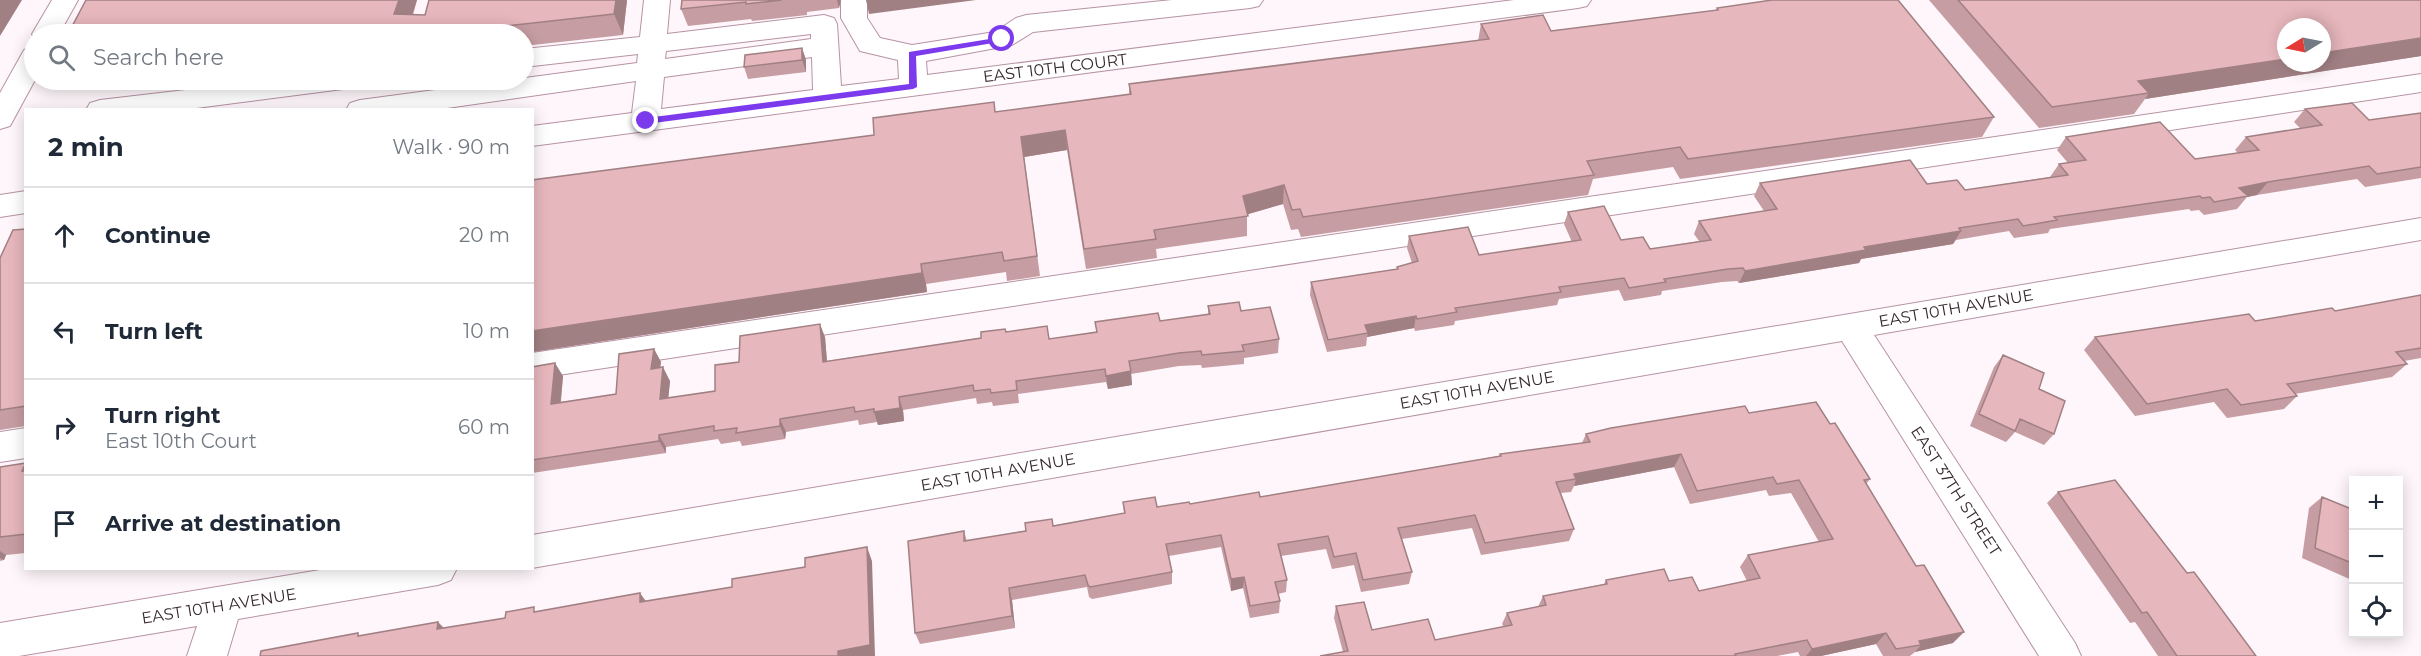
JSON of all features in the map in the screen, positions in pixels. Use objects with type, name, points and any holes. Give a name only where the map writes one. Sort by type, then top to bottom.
[{"type":"street","points":[[52,24],[65,0]]},
{"type":"street","points":[[646,121],[657,0]]},
{"type":"street","points":[[854,0],[854,18],[870,45],[912,54],[1002,39],[1026,24],[1250,0]]},
{"type":"street","name":"EAST 10TH COURT","points":[[534,136],[913,87],[1455,8],[1578,0]]},
{"type":"street","points":[[534,58],[652,57],[825,46],[828,98]]},
{"type":"street","points":[[912,54],[913,87]]},
{"type":"street","points":[[534,78],[652,57]]},
{"type":"street","points":[[0,119],[24,75]]},
{"type":"street","points":[[534,366],[2421,83]]},
{"type":"street","points":[[118,108],[271,90]]},
{"type":"street","points":[[367,108],[390,90]]},
{"type":"street","points":[[372,108],[470,90]]},
{"type":"street","points":[[0,206],[24,202]]},
{"type":"street","name":"EAST 10TH AVENUE","points":[[534,552],[2421,229]]},
{"type":"street","name":"EAST 37TH STREET","points":[[1850,326],[2061,656]]},
{"type":"street","points":[[0,447],[24,443]]},
{"type":"street","name":"EAST 10TH AVENUE","points":[[0,641],[222,606],[427,570]]},
{"type":"street","points":[[207,656],[222,606]]},
{"type":"building","points":[[86,0],[399,0],[394,14],[425,15],[429,0],[616,0],[614,14],[524,24],[73,24]]},
{"type":"building","points":[[682,0],[782,0],[681,9]]},
{"type":"building","points":[[1772,0],[1898,0],[1994,117],[1688,159],[1680,147],[1587,161],[1594,175],[1303,217],[1300,209],[1292,210],[1284,185],[1243,196],[1248,216],[1154,230],[1156,239],[1084,249],[1065,130],[1021,137],[1037,256],[1004,261],[1002,252],[921,264],[922,273],[534,331],[534,180],[874,135],[873,118],[994,102],[995,112],[1131,94],[1129,84],[1489,39],[1481,24],[1543,15],[1551,31],[1718,10],[1717,8]]},
{"type":"building","points":[[1958,0],[2421,0],[2421,38],[2331,52],[2331,18],[2277,18],[2277,60],[2138,81],[2149,93],[2052,107]]},
{"type":"building","points":[[802,48],[802,60],[744,67],[745,55]]},
{"type":"building","points":[[2352,103],[2369,120],[2421,113],[2421,167],[2377,174],[2369,166],[2239,188],[2248,196],[2214,202],[2210,197],[2200,196],[2054,217],[2057,220],[2023,226],[2018,219],[1959,228],[1961,231],[1864,247],[1866,250],[1745,271],[1743,268],[1728,269],[1664,279],[1666,282],[1629,288],[1624,278],[1559,287],[1561,292],[1455,308],[1457,312],[1417,319],[1416,316],[1365,325],[1368,333],[1328,340],[1311,282],[1398,269],[1397,267],[1418,261],[1409,236],[1468,227],[1479,255],[1581,240],[1568,212],[1604,206],[1621,240],[1643,237],[1650,249],[1711,240],[1699,221],[1777,209],[1760,183],[1910,160],[1927,184],[1957,180],[1965,190],[2068,175],[2059,164],[2086,160],[2066,137],[2160,122],[2195,159],[2259,150],[2246,137],[2322,125],[2305,109]]},
{"type":"building","points":[[24,229],[24,406],[0,410],[0,258],[13,230]]},
{"type":"building","points":[[2421,295],[2421,348],[2396,352],[2407,364],[2287,384],[2297,396],[2241,405],[2227,389],[2147,404],[2095,337],[2249,314],[2255,321],[2332,308],[2335,311]]},
{"type":"building","points":[[1239,302],[1241,311],[1270,307],[1279,339],[1242,345],[1244,351],[1202,355],[1201,351],[1129,361],[1131,371],[1106,376],[1105,369],[1016,381],[1017,390],[991,393],[990,389],[974,391],[973,385],[899,397],[900,408],[855,412],[854,407],[780,419],[780,426],[736,433],[737,428],[714,431],[714,426],[659,435],[659,441],[534,460],[534,367],[555,363],[551,404],[616,394],[619,354],[654,349],[651,369],[663,367],[660,399],[715,391],[715,365],[739,362],[740,336],[820,324],[823,362],[981,338],[981,332],[1005,329],[1006,332],[1047,326],[1049,339],[1097,332],[1095,322],[1158,313],[1160,321],[1210,314],[1208,306]]},
{"type":"building","points":[[2003,355],[2044,373],[2039,389],[2065,401],[2054,434],[2020,419],[2015,431],[1979,414]]},
{"type":"building","points":[[1816,402],[1830,424],[1835,423],[1870,479],[1864,480],[1916,566],[1924,565],[1964,632],[1919,641],[1921,645],[1896,649],[1886,633],[1812,649],[1807,640],[1735,654],[1736,656],[1320,656],[1348,651],[1336,606],[1364,602],[1372,630],[1428,619],[1435,640],[1512,625],[1507,613],[1546,605],[1543,596],[1607,584],[1606,580],[1664,569],[1669,581],[1692,577],[1699,591],[1760,578],[1748,555],[1833,539],[1799,480],[1777,484],[1773,477],[1697,491],[1681,454],[1574,474],[1576,479],[1556,482],[1574,529],[1485,543],[1475,515],[1398,528],[1412,572],[1363,580],[1356,553],[1334,557],[1328,536],[1278,544],[1287,580],[1275,582],[1280,601],[1250,606],[1244,577],[1231,579],[1221,535],[1166,544],[1172,572],[1090,587],[1085,575],[1009,588],[1012,616],[915,633],[908,541],[964,531],[964,541],[1026,531],[1025,523],[1052,519],[1053,526],[1125,513],[1123,502],[1155,497],[1157,507],[1189,502],[1190,504],[1259,492],[1260,497],[1501,456],[1500,454],[1590,442],[1586,434],[1611,428],[1745,406],[1749,413]]},
{"type":"building","points":[[24,463],[22,471],[24,471],[24,534],[0,537],[0,467]]},
{"type":"building","points":[[2115,480],[2187,573],[2194,572],[2256,656],[2177,656],[2147,612],[2142,613],[2058,492]]},
{"type":"building","points":[[2322,497],[2349,508],[2349,562],[2315,548]]},
{"type":"building","points":[[867,547],[870,645],[838,651],[838,656],[260,656],[261,651],[358,633],[358,636],[438,622],[437,629],[505,618],[506,612],[534,607],[534,612],[640,593],[640,602],[732,587],[732,579],[805,567],[805,558]]},
{"type":"route","points":[[646,121],[913,87],[912,54],[1002,39]]}]
